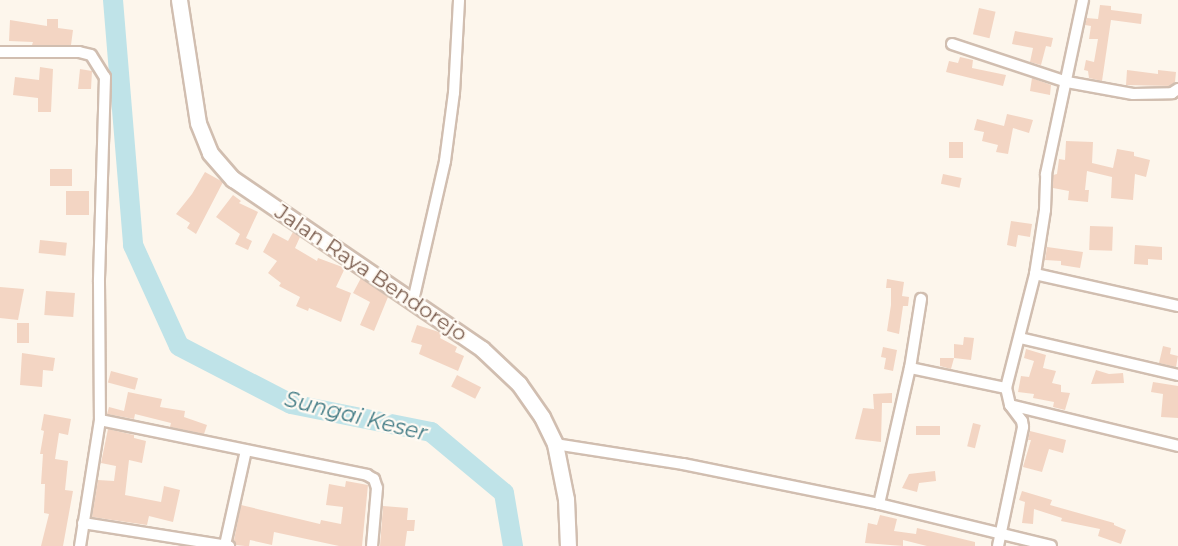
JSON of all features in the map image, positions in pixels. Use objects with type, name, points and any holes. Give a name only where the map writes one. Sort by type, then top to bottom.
[{"type":"main road","name":"Jalan Raya Bendorejo","points":[[179,0],[198,123],[210,153],[233,179],[482,348],[519,384],[542,417],[555,444],[566,499],[568,546]]},
{"type":"street","points":[[413,301],[445,161],[454,93],[459,0]]},
{"type":"street","points":[[998,546],[1023,427],[1022,421],[1010,405],[1006,388],[1035,274],[1045,210],[1046,174],[1083,0]]},
{"type":"street","points":[[952,44],[1067,82],[1133,94],[1172,93],[1178,89]]},
{"type":"street","points":[[0,52],[79,52],[92,55],[105,77],[99,282],[100,420],[80,546]]},
{"type":"street","points":[[1035,274],[1178,306]]},
{"type":"street","points":[[879,504],[910,368],[921,299]]},
{"type":"street","points":[[1020,338],[1178,375]]},
{"type":"street","points":[[910,368],[1006,388]]},
{"type":"street","points":[[1010,405],[1178,446]]},
{"type":"street","points":[[100,420],[358,472],[374,479],[377,488],[372,546]]},
{"type":"street","points":[[555,444],[683,464],[879,504],[1050,546]]},
{"type":"street","points":[[83,523],[227,546],[246,450]]},
{"type":"building","points":[[1100,5],[1111,6],[1111,10],[1142,14],[1141,24],[1111,20],[1102,81],[1089,78],[1088,71],[1084,70],[1086,60],[1094,62],[1098,39],[1089,39],[1091,26],[1085,25],[1087,18],[1098,19]]},
{"type":"building","points":[[979,8],[996,12],[989,38],[973,34]]},
{"type":"building","points":[[47,19],[58,19],[58,28],[73,30],[71,45],[32,45],[33,42],[9,41],[10,20],[47,26]]},
{"type":"building","points":[[1015,31],[1053,38],[1051,47],[1046,46],[1041,65],[1030,62],[1033,48],[1012,44]]},
{"type":"building","points":[[960,57],[973,60],[972,68],[1006,75],[1003,86],[946,72],[949,61],[958,63]]},
{"type":"building","points":[[40,67],[53,69],[51,112],[38,112],[38,98],[13,95],[15,77],[39,80]]},
{"type":"building","points":[[80,69],[92,71],[91,89],[78,89]]},
{"type":"building","points":[[1127,70],[1158,74],[1158,70],[1176,72],[1175,82],[1170,86],[1126,85]]},
{"type":"building","points":[[1032,78],[1051,85],[1050,95],[1030,91]]},
{"type":"building","points":[[1007,114],[1033,120],[1029,133],[1013,128],[1008,154],[996,152],[998,145],[982,141],[984,132],[974,130],[977,119],[1004,126]]},
{"type":"building","points":[[1066,141],[1093,142],[1092,163],[1113,168],[1117,149],[1134,152],[1134,156],[1150,160],[1146,177],[1135,174],[1133,200],[1111,198],[1112,177],[1087,171],[1085,190],[1089,190],[1088,202],[1068,200],[1069,191],[1053,188],[1053,175],[1057,174],[1059,159],[1065,160]]},
{"type":"building","points":[[949,142],[963,142],[963,158],[949,158]]},
{"type":"building","points":[[50,169],[72,169],[72,186],[50,186]]},
{"type":"building","points":[[205,172],[223,182],[196,234],[187,228],[190,223],[176,214],[192,194]]},
{"type":"building","points":[[943,174],[962,178],[960,188],[941,184]]},
{"type":"building","points":[[66,191],[89,191],[89,215],[66,215]]},
{"type":"building","points":[[233,195],[241,201],[239,203],[258,212],[246,238],[252,241],[248,250],[235,244],[240,234],[216,217]]},
{"type":"building","points":[[1011,221],[1032,224],[1030,237],[1018,235],[1016,247],[1007,245]]},
{"type":"building","points":[[1090,226],[1113,227],[1112,251],[1089,250]]},
{"type":"building","points":[[293,232],[300,237],[295,248],[317,261],[318,258],[345,268],[336,287],[351,293],[341,322],[309,308],[308,311],[296,306],[300,297],[279,286],[281,283],[268,273],[277,261],[263,252],[273,233],[288,241]]},
{"type":"building","points":[[40,240],[67,243],[65,256],[39,253]]},
{"type":"building","points":[[1135,245],[1162,247],[1162,260],[1148,259],[1148,265],[1134,264]]},
{"type":"building","points":[[1047,247],[1083,252],[1080,268],[1061,265],[1061,261],[1045,260]]},
{"type":"building","points":[[361,278],[388,297],[374,331],[360,325],[370,302],[353,293]]},
{"type":"building","points":[[887,279],[904,282],[902,296],[909,297],[908,306],[903,306],[899,334],[887,331],[891,288],[886,288]]},
{"type":"building","points":[[0,287],[24,289],[18,320],[0,318]]},
{"type":"building","points":[[46,291],[75,293],[73,317],[44,315]]},
{"type":"building","points":[[17,323],[29,323],[29,343],[17,343]]},
{"type":"building","points":[[417,325],[442,333],[440,338],[457,347],[455,352],[464,356],[458,371],[419,354],[422,345],[411,342]]},
{"type":"building","points":[[964,337],[974,338],[971,360],[954,358],[954,344],[963,345]]},
{"type":"building","points":[[1163,346],[1171,348],[1170,354],[1178,356],[1176,367],[1159,363]]},
{"type":"building","points":[[883,347],[897,350],[893,371],[884,369],[886,358],[881,357]]},
{"type":"building","points":[[1026,349],[1046,355],[1043,368],[1056,371],[1052,383],[1061,385],[1061,392],[1070,393],[1065,410],[1053,407],[1054,402],[1033,398],[1034,394],[1018,392],[1021,376],[1029,377],[1034,361],[1024,358]]},
{"type":"building","points":[[22,353],[55,358],[53,371],[43,370],[42,387],[20,385]]},
{"type":"building","points":[[940,358],[954,358],[951,369],[940,366]]},
{"type":"building","points":[[1096,370],[1109,374],[1123,373],[1124,383],[1091,384]]},
{"type":"building","points":[[111,371],[138,378],[135,390],[108,383]]},
{"type":"building","points":[[457,375],[481,387],[475,399],[451,387]]},
{"type":"building","points":[[1153,382],[1178,386],[1178,418],[1161,417],[1163,394],[1151,392]]},
{"type":"building","points":[[128,392],[162,399],[160,407],[185,411],[184,417],[207,425],[204,434],[170,427],[171,423],[135,414],[134,419],[107,414],[109,407],[124,411]]},
{"type":"building","points":[[892,393],[892,403],[882,403],[881,442],[855,439],[863,408],[874,409],[873,394]]},
{"type":"building","points":[[44,414],[71,419],[68,435],[59,433],[55,459],[68,461],[65,490],[73,491],[63,546],[41,546],[49,514],[44,513],[45,484],[41,484],[43,454],[40,454],[44,431],[41,430]]},
{"type":"building","points":[[973,423],[981,425],[975,448],[967,446]]},
{"type":"building","points":[[916,426],[940,426],[940,435],[916,435]]},
{"type":"building","points":[[108,429],[134,435],[134,438],[146,441],[142,463],[129,460],[125,495],[161,502],[164,486],[180,490],[173,522],[149,516],[147,525],[92,517],[98,480],[114,481],[116,466],[101,463]]},
{"type":"building","points":[[1030,431],[1066,440],[1063,453],[1049,449],[1042,472],[1023,467],[1031,440],[1028,440]]},
{"type":"building","points":[[935,471],[936,481],[919,483],[917,492],[902,488],[909,474]]},
{"type":"building","points":[[346,481],[368,485],[362,546],[339,546],[274,532],[272,545],[250,540],[249,546],[236,545],[234,540],[241,505],[320,524],[321,520],[341,524],[343,507],[326,505],[329,484],[345,487]]},
{"type":"building","points":[[1022,491],[1052,500],[1050,505],[1114,523],[1126,530],[1121,544],[1098,536],[1100,529],[1061,521],[1062,518],[1034,509],[1033,524],[1022,523],[1025,502],[1019,500]]},
{"type":"building","points":[[383,506],[408,508],[407,520],[415,520],[414,531],[407,531],[405,546],[380,546]]},
{"type":"building","points":[[880,515],[897,519],[894,531],[916,534],[917,528],[975,542],[975,546],[927,546],[903,540],[903,546],[865,543],[868,523],[877,525]]},
{"type":"waterway","name":"Sungai Keser","points":[[113,0],[133,245],[179,346],[291,404],[431,432],[504,493],[513,546]]}]
